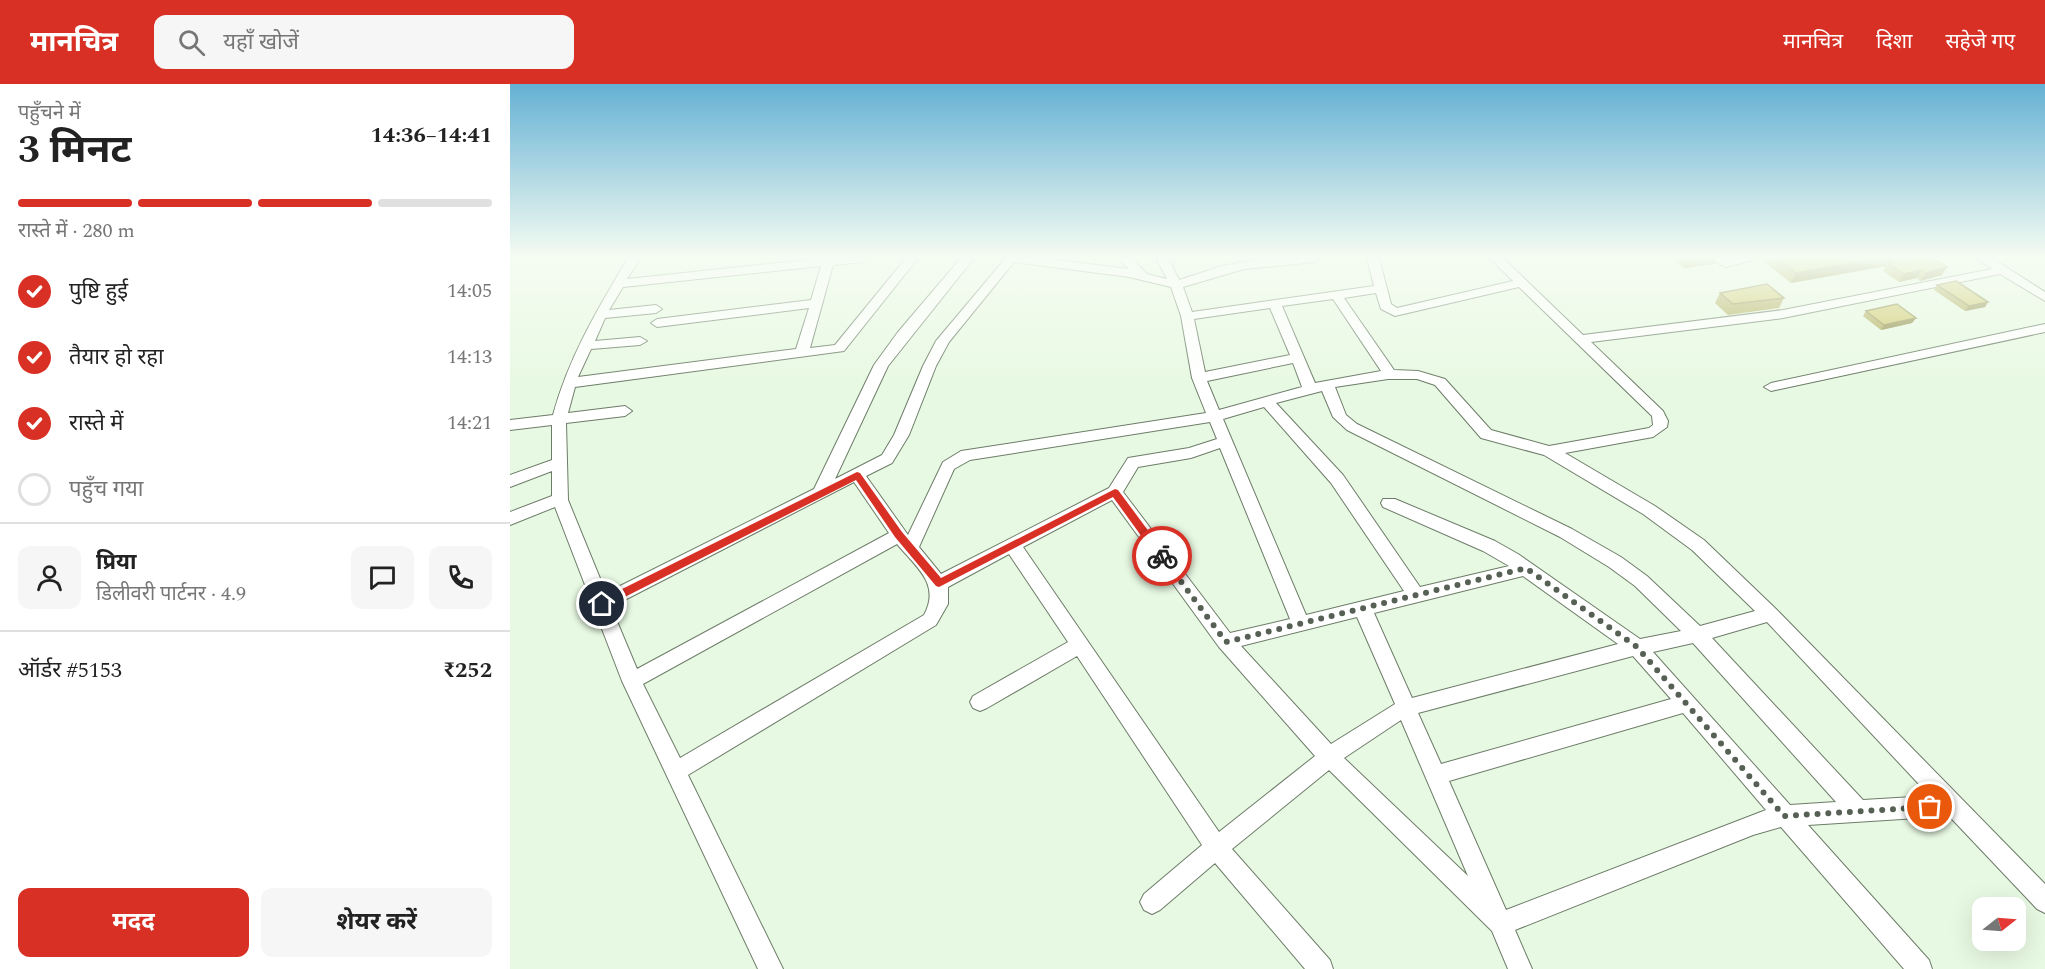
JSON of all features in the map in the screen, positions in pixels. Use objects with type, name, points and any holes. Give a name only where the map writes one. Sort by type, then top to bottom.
[{"type":"street","points":[[610,299],[584,346],[569,383],[559,420],[560,499],[633,681],[771,969]]},
{"type":"street","points":[[802,353],[818,299]]},
{"type":"street","points":[[569,383],[832,350],[843,346],[880,299]]},
{"type":"street","points":[[820,494],[881,365],[933,299]]},
{"type":"street","points":[[602,604],[887,459],[893,452],[941,344],[977,299]]},
{"type":"street","points":[[1181,299],[1187,316],[1199,378],[1300,624]]},
{"type":"street","points":[[1187,316],[1307,299]]},
{"type":"street","points":[[1339,299],[1391,375]]},
{"type":"street","points":[[1384,299],[1385,306],[1395,312],[1451,299]]},
{"type":"street","points":[[1539,299],[1658,414],[1661,421],[1660,427],[1653,432],[1549,451]]},
{"type":"street","points":[[1581,339],[1784,314],[1857,299]]},
{"type":"street","points":[[657,323],[816,303]]},
{"type":"street","points":[[1275,304],[1296,358],[1340,417],[1352,427],[1592,548],[1641,581],[1697,636],[1859,812]]},
{"type":"street","points":[[600,315],[656,309]]},
{"type":"street","points":[[1771,387],[2045,328]]},
{"type":"street","points":[[584,346],[640,341]]},
{"type":"street","points":[[1199,378],[1296,358]]},
{"type":"street","points":[[910,549],[948,466],[958,457],[1214,416],[1318,386],[1391,375],[1433,378],[1440,382],[1486,434],[1549,451],[1649,510],[1678,530],[1718,563],[1770,614],[2045,901]]},
{"type":"street","points":[[1267,402],[1337,479],[1418,596]]},
{"type":"street","points":[[510,425],[625,411]]},
{"type":"street","points":[[939,583],[1115,492],[1132,462],[1184,455],[1225,441]]},
{"type":"street","points":[[510,481],[559,463]]},
{"type":"street","points":[[676,771],[930,620],[939,604],[939,583],[898,534],[857,475]]},
{"type":"street","points":[[1115,492],[1226,642],[1329,758],[1501,924]]},
{"type":"street","points":[[510,519],[560,499]]},
{"type":"street","points":[[1389,503],[1489,546],[1526,568],[1637,647],[1920,969]]},
{"type":"street","points":[[633,681],[898,534]]},
{"type":"street","points":[[1013,546],[1216,847],[1321,969]]},
{"type":"street","points":[[1226,642],[1526,568]]},
{"type":"street","points":[[1363,609],[1520,969]]},
{"type":"street","points":[[1152,902],[1216,847],[1329,758],[1372,726],[1406,708],[1637,647],[1697,636],[1770,614]]},
{"type":"street","points":[[980,702],[1079,645]]},
{"type":"street","points":[[1435,775],[1686,704]]},
{"type":"street","points":[[1501,924],[1753,824],[1784,816],[1953,805]]},
{"type":"building","points":[[1727,299],[1773,299],[1733,304]]},
{"type":"building","points":[[1959,299],[1984,299],[1988,302],[1969,306]]},
{"type":"building","points":[[1897,304],[1916,318],[1884,325],[1866,311]]},
{"type":"way so far","points":[[1162,556],[1226,642],[1526,568],[1637,647],[1784,816],[1930,807]]},
{"type":"route","points":[[602,604],[857,475],[898,534],[939,583],[1115,492],[1162,556]]}]
